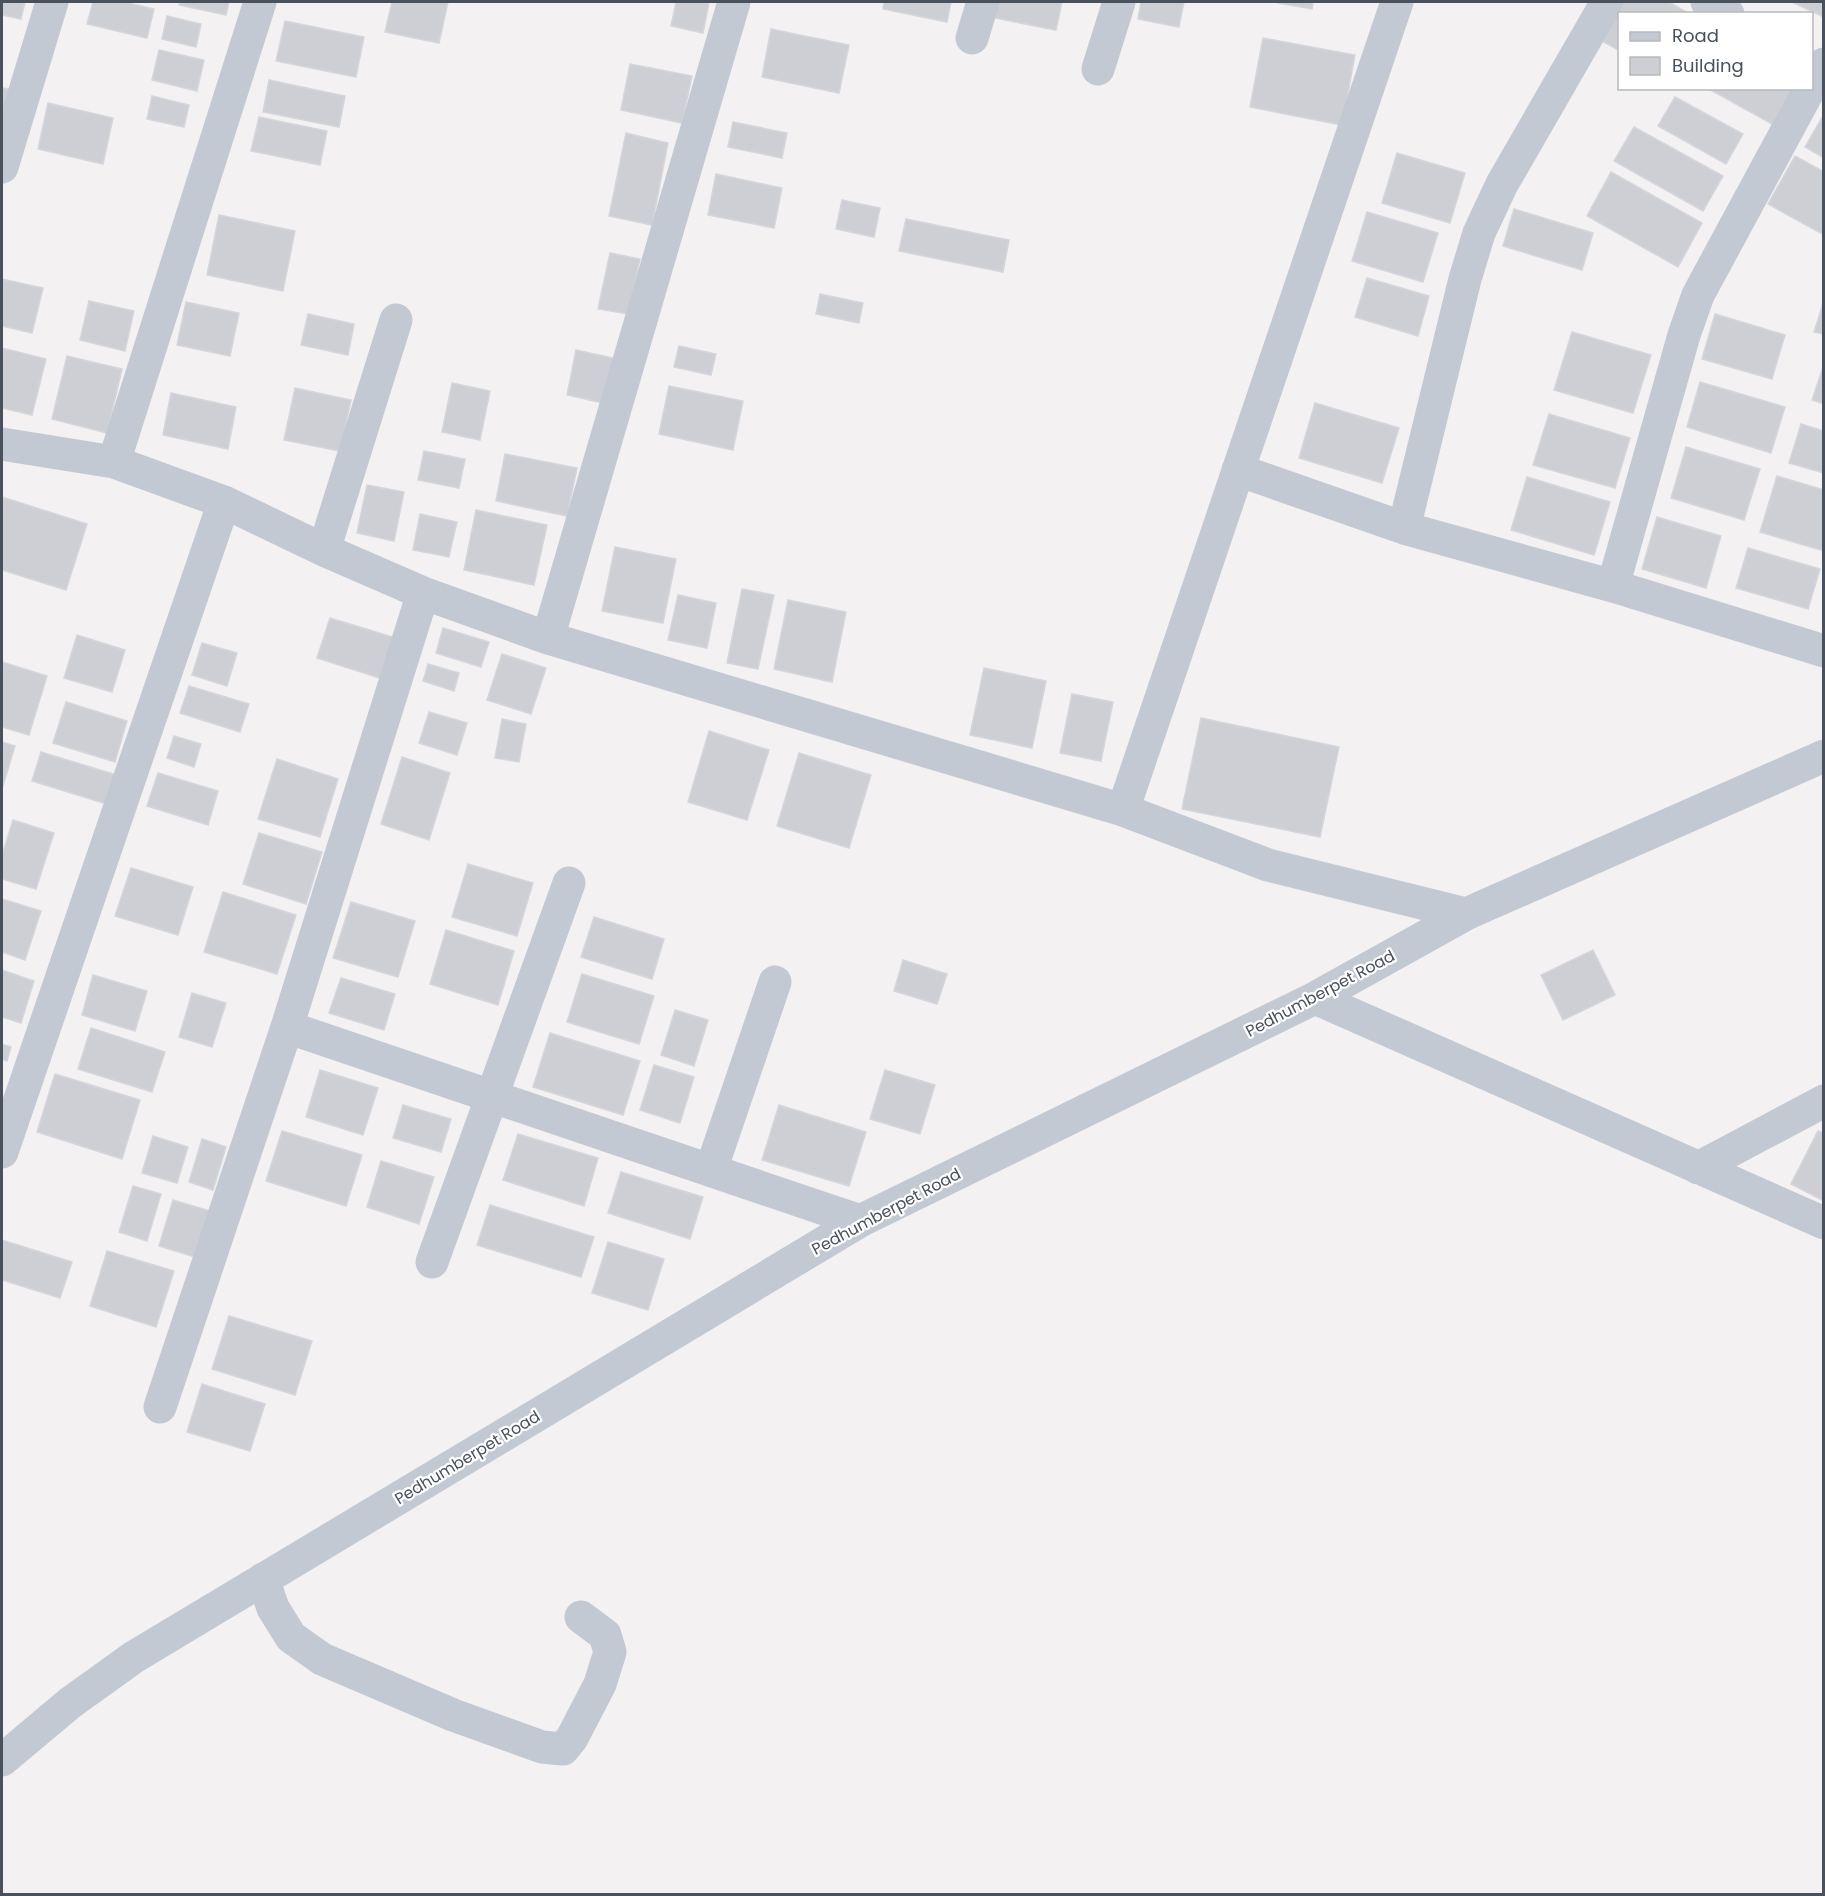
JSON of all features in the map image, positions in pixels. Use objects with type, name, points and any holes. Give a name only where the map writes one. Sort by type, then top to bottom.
[{"type":"street","points":[[2,167],[52,2]]},
{"type":"street","points":[[114,462],[260,2]]},
{"type":"street","points":[[548,638],[734,2]]},
{"type":"street","points":[[972,38],[984,2]]},
{"type":"street","points":[[1098,69],[1119,2]]},
{"type":"street","points":[[1123,810],[1396,2]]},
{"type":"street","points":[[1404,528],[1462,290],[1479,233],[1502,184],[1607,2]]},
{"type":"street","points":[[1707,2],[1724,12]]},
{"type":"street","points":[[1613,586],[1684,335],[1698,295],[1807,90]]},
{"type":"street","points":[[324,550],[396,320]]},
{"type":"street","points":[[2,444],[114,462],[224,502],[324,550],[423,593],[548,638],[1123,810],[1268,865],[1466,914]]},
{"type":"street","points":[[1238,470],[1404,528],[1823,647]]},
{"type":"street","points":[[2,1152],[224,502]]},
{"type":"street","points":[[160,1407],[287,1028],[423,593]]},
{"type":"street","name":"Pedhumberpet Road","points":[[2,1760],[70,1703],[134,1657],[860,1221],[1315,998],[1466,914],[1824,756]]},
{"type":"street","points":[[432,1262],[568,883]]},
{"type":"street","points":[[711,1170],[775,982]]},
{"type":"street","points":[[1315,998],[1824,1223]]},
{"type":"street","points":[[287,1028],[860,1221]]},
{"type":"street","points":[[1698,1168],[1824,1101]]},
{"type":"street","points":[[263,1579],[273,1608],[291,1637],[322,1659],[453,1715],[542,1747],[563,1749],[572,1738],[600,1684],[610,1652],[605,1635],[581,1617]]},
{"type":"building","points":[[2,2],[25,2],[21,19],[2,15]]},
{"type":"building","points":[[93,2],[124,2],[154,9],[147,38],[87,24]]},
{"type":"building","points":[[180,2],[229,2],[226,15],[179,5]]},
{"type":"building","points":[[392,2],[448,2],[439,43],[385,32]]},
{"type":"building","points":[[676,2],[709,3],[703,33],[671,26]]},
{"type":"building","points":[[884,2],[951,2],[947,22],[883,9]]},
{"type":"building","points":[[998,2],[1062,2],[1056,30],[995,18]]},
{"type":"building","points":[[1141,2],[1184,2],[1179,27],[1138,19]]},
{"type":"building","points":[[1278,2],[1313,2],[1312,9]]},
{"type":"building","points":[[1624,2],[1669,2],[1686,12],[1618,12]]},
{"type":"building","points":[[1792,2],[1824,2],[1824,17]]},
{"type":"building","points":[[1618,13],[1618,50],[1602,41]]},
{"type":"building","points":[[167,16],[201,24],[196,47],[162,39]]},
{"type":"building","points":[[285,21],[364,37],[356,77],[276,61]]},
{"type":"building","points":[[771,29],[849,45],[839,93],[762,77]]},
{"type":"building","points":[[1263,38],[1355,55],[1342,125],[1250,107]]},
{"type":"building","points":[[159,50],[204,60],[197,91],[152,80]]},
{"type":"building","points":[[630,64],[692,76],[682,123],[621,110]]},
{"type":"building","points":[[269,80],[345,96],[339,127],[263,112]]},
{"type":"building","points":[[2,88],[9,89],[2,126]]},
{"type":"building","points":[[1711,90],[1791,90],[1772,124]]},
{"type":"building","points":[[152,96],[189,105],[184,127],[147,119]]},
{"type":"building","points":[[1675,97],[1743,134],[1726,164],[1658,126]]},
{"type":"building","points":[[48,103],[113,118],[103,164],[38,149]]},
{"type":"building","points":[[1824,114],[1824,158],[1805,147]]},
{"type":"building","points":[[259,117],[327,131],[320,165],[251,151]]},
{"type":"building","points":[[733,122],[787,133],[782,158],[728,147]]},
{"type":"building","points":[[1634,127],[1723,176],[1703,211],[1614,161]]},
{"type":"building","points":[[626,133],[668,143],[652,225],[609,216]]},
{"type":"building","points":[[1397,153],[1465,173],[1450,223],[1382,203]]},
{"type":"building","points":[[1795,156],[1824,172],[1824,235],[1768,204]]},
{"type":"building","points":[[1611,172],[1702,223],[1678,267],[1587,216]]},
{"type":"building","points":[[716,174],[782,188],[774,228],[708,215]]},
{"type":"building","points":[[842,200],[880,208],[874,237],[836,229]]},
{"type":"building","points":[[1514,209],[1593,233],[1582,270],[1503,246]]},
{"type":"building","points":[[1367,212],[1438,233],[1423,282],[1352,261]]},
{"type":"building","points":[[219,215],[295,231],[283,291],[207,275]]},
{"type":"building","points":[[906,219],[1009,240],[1003,272],[899,251]]},
{"type":"building","points":[[610,253],[640,259],[628,314],[598,309]]},
{"type":"building","points":[[1367,278],[1429,296],[1418,336],[1355,317]]},
{"type":"building","points":[[2,279],[43,288],[32,333],[2,326]]},
{"type":"building","points":[[820,294],[863,303],[859,323],[816,314]]},
{"type":"building","points":[[1824,300],[1824,334],[1814,332]]},
{"type":"building","points":[[89,301],[134,311],[125,351],[80,340]]},
{"type":"building","points":[[186,302],[239,313],[230,356],[177,345]]},
{"type":"building","points":[[308,314],[354,324],[348,355],[301,345]]},
{"type":"building","points":[[1715,314],[1785,335],[1772,379],[1702,359]]},
{"type":"building","points":[[1572,332],[1651,355],[1633,413],[1554,390]]},
{"type":"building","points":[[679,346],[716,354],[711,375],[674,367]]},
{"type":"building","points":[[2,348],[46,359],[32,415],[2,408]]},
{"type":"building","points":[[576,350],[613,358],[603,403],[567,395]]},
{"type":"building","points":[[67,356],[122,369],[107,433],[52,419]]},
{"type":"building","points":[[1824,364],[1824,404],[1812,400]]},
{"type":"building","points":[[1700,382],[1785,407],[1771,453],[1687,427]]},
{"type":"building","points":[[452,383],[490,391],[480,440],[442,432]]},
{"type":"building","points":[[669,386],[743,401],[733,450],[659,434]]},
{"type":"building","points":[[295,388],[351,400],[340,451],[284,440]]},
{"type":"building","points":[[171,393],[236,407],[228,449],[163,435]]},
{"type":"building","points":[[1315,403],[1399,428],[1382,483],[1299,458]]},
{"type":"building","points":[[1549,414],[1630,438],[1615,488],[1533,465]]},
{"type":"building","points":[[1801,424],[1824,431],[1824,473],[1789,463]]},
{"type":"building","points":[[1686,447],[1760,469],[1744,520],[1671,498]]},
{"type":"building","points":[[424,451],[465,459],[459,488],[418,480]]},
{"type":"building","points":[[505,454],[577,468],[567,516],[496,501]]},
{"type":"building","points":[[1777,476],[1824,490],[1824,551],[1760,532]]},
{"type":"building","points":[[1527,477],[1610,502],[1594,555],[1511,530]]},
{"type":"building","points":[[367,485],[404,492],[394,541],[357,533]]},
{"type":"building","points":[[2,497],[87,524],[66,590],[2,570]]},
{"type":"building","points":[[476,510],[547,525],[534,585],[464,570]]},
{"type":"building","points":[[420,514],[457,522],[449,557],[413,550]]},
{"type":"building","points":[[1657,517],[1721,536],[1706,588],[1642,569]]},
{"type":"building","points":[[615,547],[676,559],[663,623],[602,611]]},
{"type":"building","points":[[1748,548],[1820,569],[1808,609],[1736,588]]},
{"type":"building","points":[[742,589],[774,595],[758,669],[727,663]]},
{"type":"building","points":[[678,595],[716,603],[707,648],[668,640]]},
{"type":"building","points":[[788,600],[846,612],[832,682],[774,669]]},
{"type":"building","points":[[330,618],[399,639],[386,680],[317,658]]},
{"type":"building","points":[[443,628],[489,642],[481,667],[436,653]]},
{"type":"building","points":[[77,635],[125,650],[112,692],[64,678]]},
{"type":"building","points":[[202,643],[237,653],[227,686],[192,675]]},
{"type":"building","points":[[502,654],[546,668],[531,714],[487,700]]},
{"type":"building","points":[[2,662],[47,676],[29,735],[2,727]]},
{"type":"building","points":[[428,664],[459,673],[454,691],[423,681]]},
{"type":"building","points":[[984,668],[1046,681],[1032,748],[970,735]]},
{"type":"building","points":[[189,686],[249,704],[240,732],[180,713]]},
{"type":"building","points":[[1072,694],[1113,702],[1101,761],[1060,753]]},
{"type":"building","points":[[66,702],[127,721],[115,762],[53,743]]},
{"type":"building","points":[[429,712],[467,723],[457,755],[419,743]]},
{"type":"building","points":[[1201,718],[1339,747],[1320,837],[1182,809]]},
{"type":"building","points":[[502,719],[526,724],[519,762],[495,758]]},
{"type":"building","points":[[709,731],[769,750],[747,820],[688,802]]},
{"type":"building","points":[[174,736],[201,744],[194,767],[167,758]]},
{"type":"building","points":[[2,742],[15,746],[2,789]]},
{"type":"building","points":[[41,752],[120,776],[110,805],[32,781]]},
{"type":"building","points":[[799,753],[871,775],[849,848],[777,826]]},
{"type":"building","points":[[402,757],[450,773],[429,840],[381,824]]},
{"type":"building","points":[[277,759],[338,779],[320,837],[258,819]]},
{"type":"building","points":[[158,773],[218,791],[208,825],[147,806]]},
{"type":"building","points":[[13,820],[54,833],[36,889],[2,879],[2,855]]},
{"type":"building","points":[[259,833],[322,852],[306,904],[243,884]]},
{"type":"building","points":[[468,864],[533,883],[517,936],[452,917]]},
{"type":"building","points":[[131,868],[193,887],[178,935],[115,916]]},
{"type":"building","points":[[223,892],[296,915],[277,974],[204,952]]},
{"type":"building","points":[[2,899],[41,911],[25,960],[2,952]]},
{"type":"building","points":[[351,902],[415,921],[398,977],[333,958]]},
{"type":"building","points":[[594,917],[664,939],[652,979],[581,957]]},
{"type":"building","points":[[446,930],[514,951],[498,1005],[430,984]]},
{"type":"building","points":[[1593,950],[1615,995],[1563,1020],[1541,975]]},
{"type":"building","points":[[903,960],[947,974],[937,1004],[894,991]]},
{"type":"building","points":[[2,970],[34,981],[21,1023],[2,1017]]},
{"type":"building","points":[[582,974],[654,996],[639,1044],[567,1022]]},
{"type":"building","points":[[93,975],[147,991],[135,1031],[82,1015]]},
{"type":"building","points":[[341,978],[395,994],[384,1030],[329,1013]]},
{"type":"building","points":[[192,993],[226,1003],[212,1047],[179,1037]]},
{"type":"building","points":[[675,1010],[708,1020],[694,1066],[661,1055]]},
{"type":"building","points":[[91,1028],[165,1052],[152,1092],[78,1069]]},
{"type":"building","points":[[550,1033],[640,1061],[623,1115],[533,1087]]},
{"type":"building","points":[[2,1044],[11,1047],[7,1061],[2,1059]]},
{"type":"building","points":[[654,1065],[694,1077],[680,1123],[640,1110]]},
{"type":"building","points":[[320,1070],[378,1088],[363,1135],[306,1117]]},
{"type":"building","points":[[885,1070],[935,1085],[920,1134],[870,1119]]},
{"type":"building","points":[[55,1074],[140,1100],[122,1159],[37,1132]]},
{"type":"building","points":[[403,1105],[451,1119],[441,1152],[393,1138]]},
{"type":"building","points":[[779,1105],[866,1132],[849,1186],[762,1160]]},
{"type":"building","points":[[282,1131],[362,1155],[346,1206],[266,1181]]},
{"type":"building","points":[[1818,1131],[1824,1133],[1824,1201],[1791,1184]]},
{"type":"building","points":[[518,1134],[598,1158],[584,1206],[503,1180]]},
{"type":"building","points":[[153,1136],[188,1147],[177,1183],[142,1173]]},
{"type":"building","points":[[202,1139],[226,1147],[213,1190],[189,1182]]},
{"type":"building","points":[[381,1161],[434,1177],[419,1224],[367,1207]]},
{"type":"building","points":[[621,1172],[703,1197],[690,1239],[608,1213]]},
{"type":"building","points":[[133,1186],[161,1194],[147,1241],[119,1232]]},
{"type":"building","points":[[173,1200],[210,1211],[195,1257],[159,1246]]},
{"type":"building","points":[[490,1205],[594,1237],[581,1277],[477,1245]]},
{"type":"building","points":[[2,1240],[72,1262],[60,1298],[2,1280]]},
{"type":"building","points":[[608,1242],[664,1259],[648,1310],[592,1293]]},
{"type":"building","points":[[107,1251],[174,1271],[156,1327],[90,1306]]},
{"type":"building","points":[[229,1316],[312,1341],[295,1395],[212,1369]]},
{"type":"building","points":[[202,1384],[265,1404],[250,1451],[187,1432]]}]
